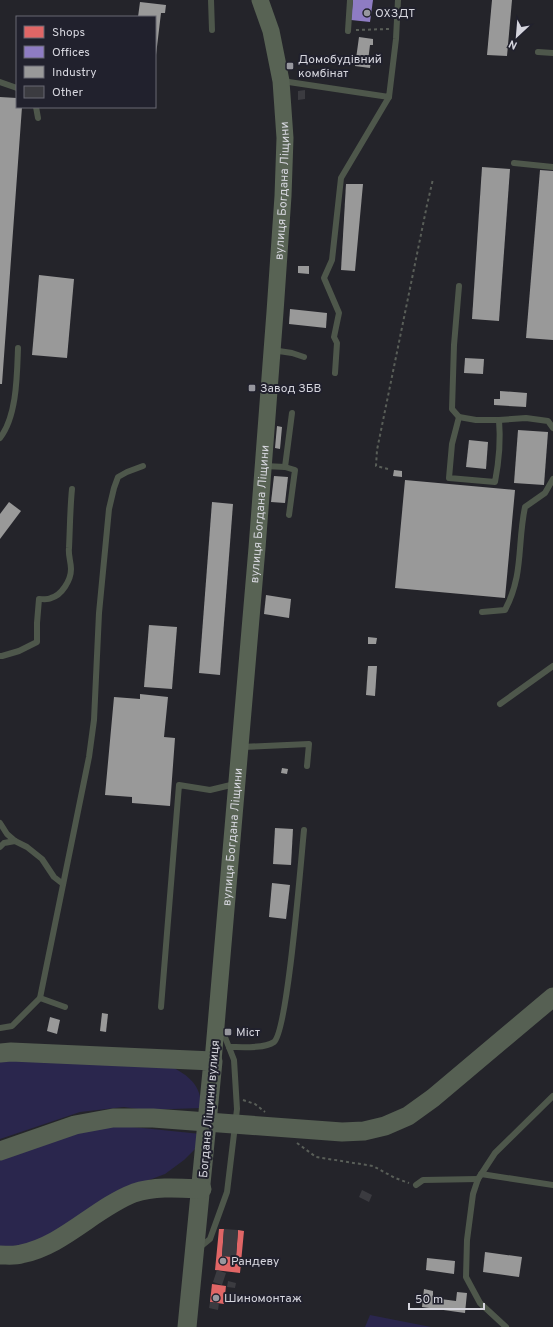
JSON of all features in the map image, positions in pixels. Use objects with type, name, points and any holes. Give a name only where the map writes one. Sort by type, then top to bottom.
[{"type":"main road","name":"вулиця Богдана Ліщини","points":[[217,1024],[263,466],[283,196],[285,138],[281,81],[271,31],[260,0]]},
{"type":"main road","points":[[0,1151],[75,1125],[113,1118],[153,1118],[342,1132],[364,1131],[378,1128],[408,1116],[433,1098],[553,997]]},
{"type":"main road","name":"Богдана Ліщини вулиця","points":[[202,1189],[217,1024]]},
{"type":"main road","points":[[0,1053],[11,1052],[213,1061]]},
{"type":"main road","points":[[0,1255],[20,1255],[41,1248],[120,1199],[136,1193],[167,1188],[202,1189],[187,1327]]},
{"type":"lane","points":[[211,0],[212,30]]},
{"type":"lane","points":[[348,31],[350,0]]},
{"type":"lane","points":[[335,373],[337,343],[334,337],[339,313],[324,278],[332,260],[341,178],[389,97],[398,0]]},
{"type":"lane","points":[[538,52],[553,53]]},
{"type":"lane","points":[[281,81],[389,97]]},
{"type":"lane","points":[[0,82],[16,88]]},
{"type":"lane","points":[[36,108],[38,118]]},
{"type":"lane","points":[[514,163],[553,167]]},
{"type":"lane","points":[[459,286],[454,345],[452,409],[459,417],[476,420],[526,418],[548,421],[553,428]]},
{"type":"lane","points":[[0,438],[4,434],[13,407],[18,348]]},
{"type":"lane","points":[[272,350],[292,353],[304,357]]},
{"type":"lane","points":[[285,467],[292,413]]},
{"type":"lane","points":[[459,417],[452,444],[449,478],[495,482],[499,464],[501,438],[499,420]]},
{"type":"lane","points":[[0,1028],[12,1026],[40,998],[94,720],[100,613],[109,509],[118,477],[143,466]]},
{"type":"lane","points":[[263,466],[285,467],[296,470],[289,515]]},
{"type":"lane","points":[[482,612],[505,610],[516,582],[520,565],[522,519],[525,507],[545,492],[553,479]]},
{"type":"lane","points":[[0,656],[19,651],[37,642],[39,599],[51,598],[60,593],[70,579],[71,569],[69,549],[72,489]]},
{"type":"lane","points":[[500,704],[553,666]]},
{"type":"lane","points":[[240,748],[309,744],[307,766]]},
{"type":"lane","points":[[162,1007],[179,785],[210,790],[237,784]]},
{"type":"lane","points":[[0,823],[7,834],[14,841],[36,853],[54,877],[63,884]]},
{"type":"lane","points":[[229,1047],[264,1046],[275,1041],[280,1029],[288,986],[304,830]]},
{"type":"lane","points":[[0,847],[4,843],[14,841]]},
{"type":"lane","points":[[40,998],[65,1007]]},
{"type":"lane","points":[[195,1252],[210,1239],[227,1192],[237,1109],[234,1060],[217,1024]]},
{"type":"lane","points":[[506,1327],[480,1303],[466,1277],[467,1240],[473,1194],[479,1176],[495,1154],[553,1096]]},
{"type":"lane","points":[[416,1185],[423,1180],[479,1176],[553,1185]]},
{"type":"path","points":[[348,31],[396,29]]},
{"type":"path","points":[[388,469],[376,466],[377,450],[433,179]]},
{"type":"path","points":[[236,1097],[256,1104],[266,1113]]},
{"type":"path","points":[[296,1142],[316,1157],[372,1166],[396,1178],[416,1185]]},
{"type":"shaded area","points":[[0,1055],[170,1066],[183,1073],[193,1082],[199,1093],[201,1108],[145,1110],[124,1107],[80,1112],[0,1139]]},
{"type":"shaded area","points":[[113,1125],[201,1134],[196,1148],[184,1160],[165,1174],[133,1186],[46,1238],[27,1245],[0,1247],[0,1159],[62,1135]]},
{"type":"shaded area","points":[[370,1315],[431,1327],[365,1327]]},
{"type":"building: Shops","points":[[219,1229],[224,1229],[222,1256],[236,1257],[238,1230],[244,1231],[240,1273],[215,1270]]},
{"type":"building: Shops","points":[[212,1284],[226,1286],[224,1304],[210,1302]]},
{"type":"building: Offices","points":[[353,0],[373,0],[370,22],[351,20]]},
{"type":"building: Industry","points":[[492,0],[512,0],[507,56],[487,55]]},
{"type":"building: Industry","points":[[140,2],[166,5],[165,13],[161,13],[156,55],[156,16],[138,16]]},
{"type":"building: Industry","points":[[359,37],[373,39],[373,45],[370,45],[368,61],[371,61],[370,68],[355,66]]},
{"type":"building: Industry","points":[[0,97],[16,98],[16,108],[22,108],[2,384],[0,384]]},
{"type":"building: Industry","points":[[482,167],[510,169],[499,321],[472,319]]},
{"type":"building: Industry","points":[[540,170],[553,171],[553,340],[526,338]]},
{"type":"building: Industry","points":[[346,184],[363,184],[355,271],[341,270]]},
{"type":"building: Industry","points":[[298,266],[309,266],[309,274],[298,273]]},
{"type":"building: Industry","points":[[39,275],[74,279],[67,358],[32,355]]},
{"type":"building: Industry","points":[[290,309],[327,313],[326,328],[289,324]]},
{"type":"building: Industry","points":[[465,358],[484,359],[483,374],[464,373]]},
{"type":"building: Industry","points":[[500,391],[527,393],[526,407],[494,405],[494,399],[500,399]]},
{"type":"building: Industry","points":[[277,426],[282,427],[280,449],[275,448]]},
{"type":"building: Industry","points":[[518,430],[548,432],[544,485],[514,483]]},
{"type":"building: Industry","points":[[469,440],[488,442],[486,469],[466,467]]},
{"type":"building: Industry","points":[[394,470],[402,471],[402,477],[393,476]]},
{"type":"building: Industry","points":[[274,476],[288,477],[285,503],[271,502]]},
{"type":"building: Industry","points":[[405,480],[515,490],[505,598],[395,588]]},
{"type":"building: Industry","points":[[9,502],[21,511],[0,539],[0,514]]},
{"type":"building: Industry","points":[[212,502],[233,504],[220,675],[199,673]]},
{"type":"building: Industry","points":[[266,595],[291,599],[289,618],[264,614]]},
{"type":"building: Industry","points":[[149,625],[177,627],[172,689],[144,687]]},
{"type":"building: Industry","points":[[368,637],[377,638],[376,644],[368,644]]},
{"type":"building: Industry","points":[[368,666],[377,666],[375,696],[366,695]]},
{"type":"building: Industry","points":[[140,694],[168,697],[164,737],[175,738],[170,806],[132,803],[132,797],[105,795],[114,697],[140,699]]},
{"type":"building: Industry","points":[[282,768],[288,769],[287,774],[281,773]]},
{"type":"building: Industry","points":[[275,828],[293,829],[291,865],[273,864]]},
{"type":"building: Industry","points":[[272,883],[290,885],[286,919],[269,917]]},
{"type":"building: Industry","points":[[102,1013],[108,1014],[106,1032],[100,1031]]},
{"type":"building: Industry","points":[[50,1017],[60,1020],[57,1034],[47,1031]]},
{"type":"building: Industry","points":[[485,1252],[522,1257],[519,1277],[483,1272]]},
{"type":"building: Industry","points":[[427,1258],[455,1261],[454,1274],[426,1270]]},
{"type":"building: Industry","points":[[424,1289],[433,1291],[433,1298],[456,1301],[457,1292],[467,1293],[465,1313],[422,1307]]},
{"type":"building: Other","points":[[305,90],[305,99],[298,100],[298,91]]},
{"type":"building: Other","points":[[362,1190],[372,1195],[369,1202],[359,1197]]},
{"type":"building: Other","points":[[224,1229],[238,1230],[236,1257],[222,1256]]},
{"type":"building: Other","points":[[217,1270],[226,1273],[222,1285],[213,1282]]},
{"type":"building: Other","points":[[228,1281],[236,1283],[235,1288],[227,1287]]},
{"type":"building: Other","points":[[210,1302],[219,1303],[218,1310],[209,1308]]},
{"type":"place","name":"ОХЗДТ","points":[[367,13]]},
{"type":"place","name":"Домобудівний комбінат","points":[[290,66]]},
{"type":"place","name":"Завод ЗБВ","points":[[252,388]]},
{"type":"place","name":"Міст","points":[[228,1032]]},
{"type":"place","name":"Рандеву","points":[[223,1261]]},
{"type":"place","name":"Шиномонтаж","points":[[216,1298]]}]
